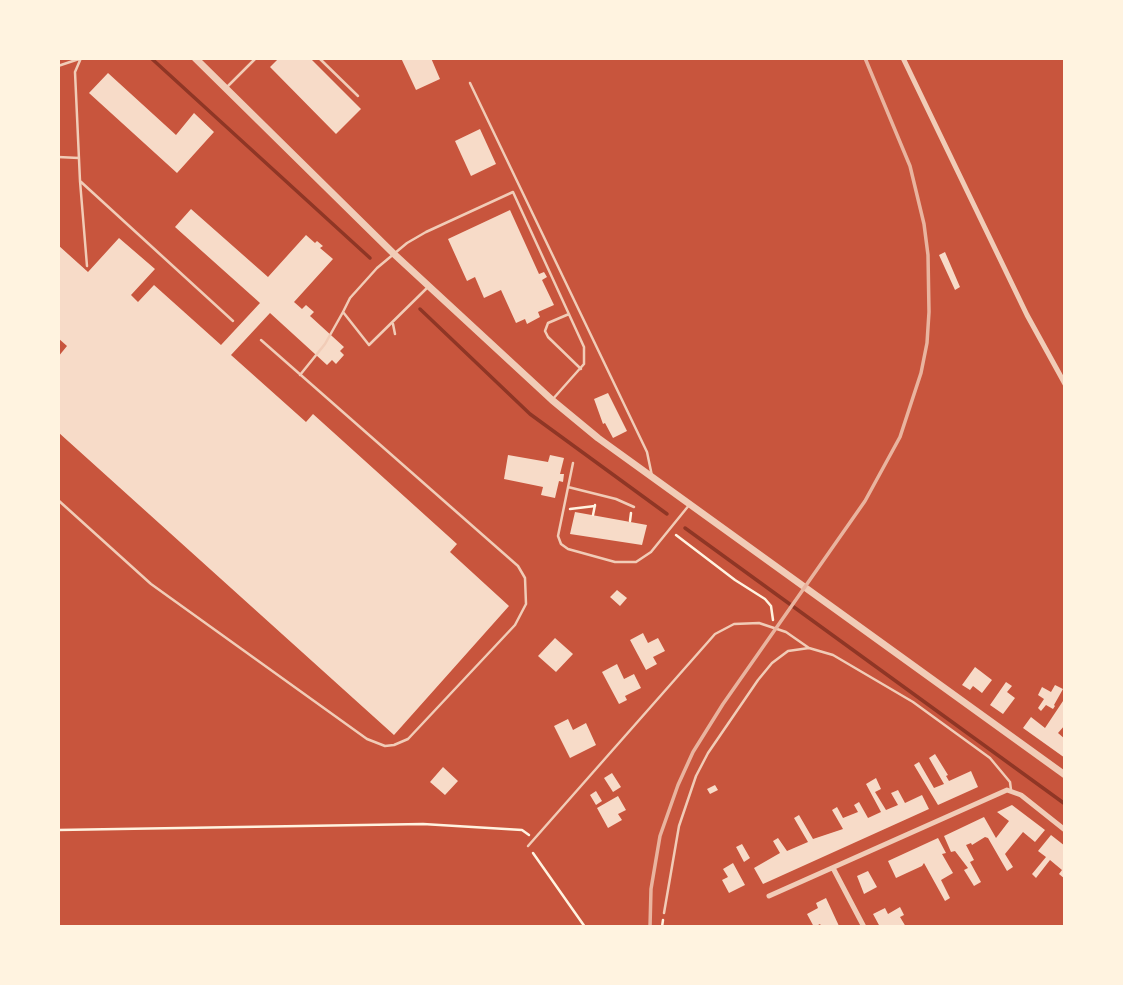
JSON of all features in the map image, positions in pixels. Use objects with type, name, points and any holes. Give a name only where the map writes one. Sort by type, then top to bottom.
[{"type":"street","points":[[195,58],[394,254],[552,400],[598,438],[1065,775]]},
{"type":"street","points":[[903,58],[1027,315],[1065,384]]},
{"type":"street","points":[[769,896],[1002,792],[1013,791],[1065,830]]},
{"type":"street","points":[[833,868],[864,927]]},
{"type":"lane","points":[[58,66],[80,58]]},
{"type":"lane","points":[[80,58],[75,72],[87,266]]},
{"type":"lane","points":[[226,88],[256,58]]},
{"type":"lane","points":[[319,58],[358,96]]},
{"type":"lane","points":[[470,83],[647,452],[653,478]]},
{"type":"lane","points":[[58,157],[79,158]]},
{"type":"lane","points":[[80,181],[233,321]]},
{"type":"lane","points":[[300,375],[325,344],[349,298],[394,254],[420,234],[513,192],[584,347],[584,364],[581,369],[552,400]]},
{"type":"lane","points":[[369,345],[429,286]]},
{"type":"lane","points":[[343,312],[373,348]]},
{"type":"lane","points":[[570,313],[548,323],[545,331],[581,369]]},
{"type":"lane","points":[[393,322],[395,334]]},
{"type":"lane","points":[[58,500],[151,584],[356,731],[385,746],[408,739],[515,625],[526,604],[525,578],[517,566],[261,340]]},
{"type":"lane","points":[[573,463],[558,536],[561,544],[568,548],[615,562],[632,564],[640,561],[670,530],[690,504]]},
{"type":"lane","points":[[568,487],[616,499],[634,507]]},
{"type":"lane","points":[[528,846],[715,634],[740,623],[759,623],[786,632],[809,648],[833,655],[869,674],[990,758],[1010,782],[1013,791]]},
{"type":"lane","points":[[664,913],[679,826],[696,776],[708,753],[772,663],[788,651],[809,648]]},
{"type":"path","points":[[563,508],[595,508],[593,515]]},
{"type":"path","points":[[630,521],[631,514]]},
{"type":"path","points":[[670,530],[735,580],[765,599],[773,612],[773,627]]},
{"type":"path","points":[[58,830],[423,824],[522,830],[533,838]]},
{"type":"path","points":[[528,846],[585,927]]},
{"type":"building","points":[[279,58],[310,58],[361,109],[336,134],[270,67]]},
{"type":"building","points":[[401,58],[431,58],[440,79],[416,90]]},
{"type":"building","points":[[108,73],[176,135],[194,113],[214,132],[177,173],[89,93]]},
{"type":"building","points":[[480,129],[496,164],[471,176],[455,141]]},
{"type":"building","points":[[191,209],[268,277],[306,235],[323,246],[320,248],[333,259],[294,302],[302,309],[306,305],[314,312],[310,316],[344,347],[340,351],[344,355],[336,364],[332,360],[327,365],[270,313],[231,355],[306,422],[313,414],[457,544],[450,552],[509,606],[394,735],[58,432],[58,357],[67,346],[58,338],[58,245],[88,272],[119,238],[155,269],[131,295],[138,302],[154,285],[221,345],[260,303],[175,227]]},
{"type":"building","points":[[510,210],[539,274],[544,272],[547,277],[542,280],[554,305],[538,312],[540,317],[527,324],[525,319],[516,323],[501,290],[484,298],[475,277],[467,281],[448,239]]},
{"type":"building","points":[[945,252],[960,287],[955,290],[939,255]]},
{"type":"building","points":[[608,393],[627,431],[613,438],[605,423],[603,424],[594,399]]},
{"type":"building","points":[[508,455],[548,462],[550,455],[564,458],[560,474],[564,474],[563,482],[559,481],[555,498],[541,495],[543,487],[504,479]]},
{"type":"building","points":[[575,512],[647,525],[642,545],[570,534]]},
{"type":"building","points":[[617,590],[627,598],[620,606],[610,597]]},
{"type":"building","points":[[643,633],[648,643],[658,638],[665,651],[653,657],[657,664],[646,670],[630,640]]},
{"type":"building","points":[[555,638],[573,654],[556,672],[538,656]]},
{"type":"building","points":[[617,664],[624,679],[634,674],[641,688],[625,696],[627,700],[619,704],[602,672]]},
{"type":"building","points":[[975,667],[992,680],[982,693],[973,686],[970,690],[962,685]]},
{"type":"building","points":[[1006,682],[1012,686],[1007,692],[1015,698],[1003,714],[990,705]]},
{"type":"building","points":[[1055,685],[1063,689],[1055,706],[1053,709],[1046,705],[1041,711],[1038,708],[1044,699],[1038,695],[1042,687],[1051,692]]},
{"type":"building","points":[[1065,698],[1065,725],[1058,733],[1065,739],[1065,758],[1023,728],[1031,717],[1045,728]]},
{"type":"building","points":[[568,719],[573,730],[586,723],[596,745],[570,758],[554,726]]},
{"type":"building","points":[[935,754],[949,781],[971,771],[978,787],[938,805],[914,765],[919,762],[934,788],[944,784],[929,758]]},
{"type":"building","points":[[443,767],[458,781],[445,795],[430,782]]},
{"type":"building","points":[[612,773],[621,787],[613,792],[604,778]]},
{"type":"building","points":[[876,778],[881,789],[875,792],[886,810],[898,805],[891,793],[898,790],[905,803],[922,795],[929,809],[763,884],[754,868],[780,853],[773,841],[778,838],[787,851],[808,842],[794,818],[799,815],[813,839],[843,829],[832,810],[837,807],[843,818],[858,812],[854,805],[859,802],[868,818],[881,812],[866,784]]},
{"type":"building","points":[[715,785],[718,790],[710,794],[707,789]]},
{"type":"building","points":[[596,791],[602,801],[596,805],[590,795]]},
{"type":"building","points":[[618,796],[626,810],[618,814],[622,820],[608,828],[597,808]]},
{"type":"building","points":[[1012,805],[1045,830],[1035,842],[1023,832],[1005,854],[1013,867],[1007,871],[988,838],[966,845],[974,860],[970,862],[981,882],[974,886],[964,870],[968,868],[955,851],[951,852],[944,836],[984,817],[996,838],[1009,821],[997,812]]},
{"type":"building","points":[[1051,835],[1065,846],[1065,879],[1059,874],[1062,870],[1050,860],[1036,878],[1032,874],[1046,857],[1038,851]]},
{"type":"building","points":[[938,838],[946,853],[942,854],[953,873],[941,880],[950,898],[945,901],[924,863],[896,878],[888,861]]},
{"type":"building","points":[[742,844],[750,858],[744,862],[736,847]]},
{"type":"building","points":[[733,863],[745,885],[729,893],[722,880],[728,877],[723,869]]},
{"type":"building","points":[[868,871],[877,887],[864,894],[857,876]]},
{"type":"building","points":[[826,898],[839,926],[822,927],[820,924],[814,927],[807,914],[818,908],[816,903]]},
{"type":"building","points":[[900,907],[904,915],[900,917],[906,927],[880,927],[873,914],[885,908],[888,914]]},
{"type":"waterway","points":[[151,58],[370,258]]},
{"type":"waterway","points":[[420,309],[530,414],[667,514]]},
{"type":"waterway","points":[[685,528],[1065,804]]},
{"type":"railway","points":[[650,927],[651,889],[660,836],[693,752],[723,704],[865,501],[900,437],[921,373],[929,312],[928,255],[924,224],[910,166],[865,58]]}]
